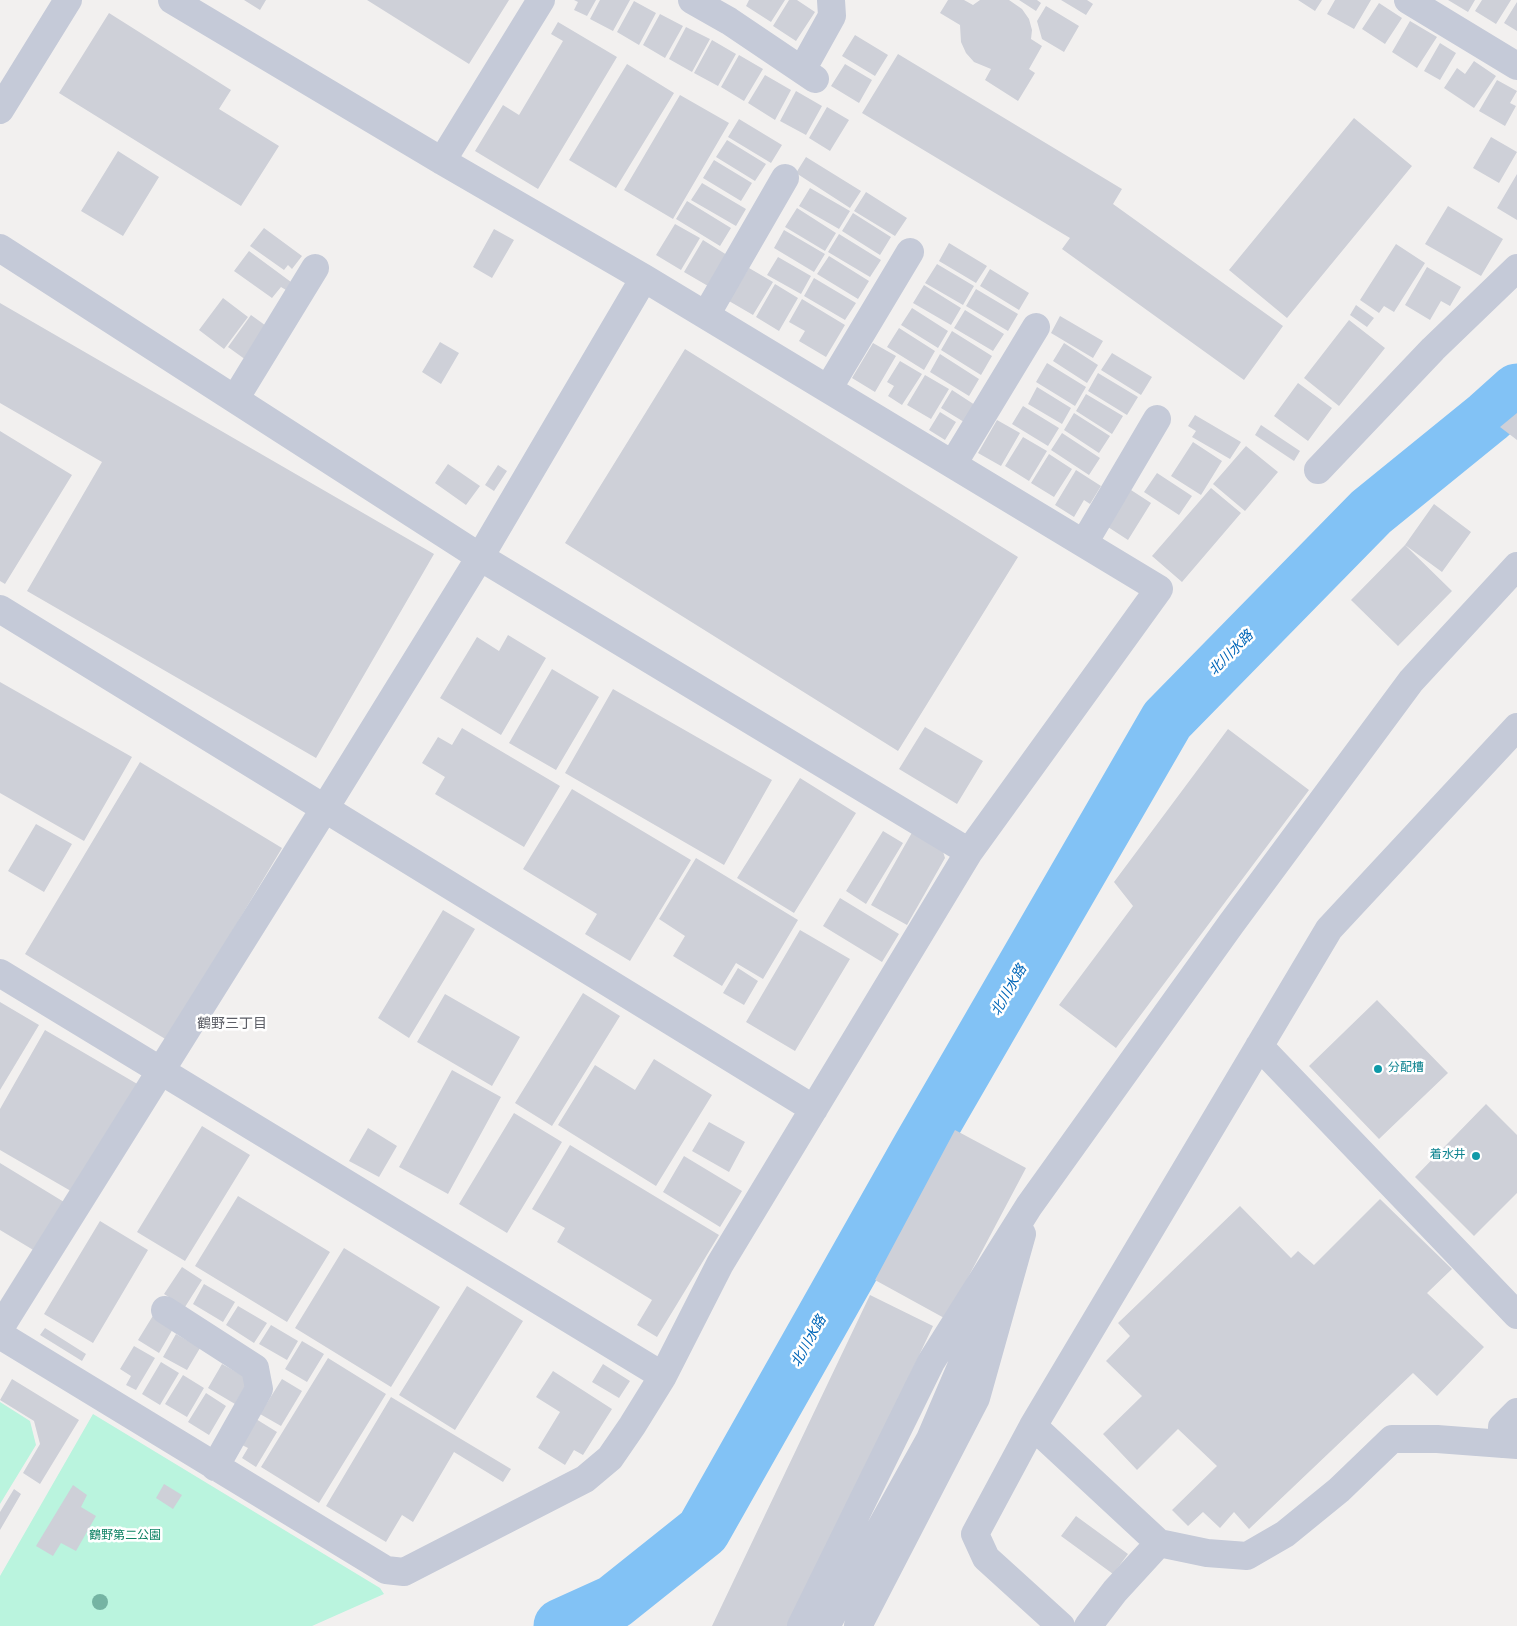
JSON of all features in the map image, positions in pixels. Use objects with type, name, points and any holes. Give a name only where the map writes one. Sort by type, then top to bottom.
[{"type":"street","points":[[0,110],[68,0]]},
{"type":"street","points":[[0,1335],[386,1570],[404,1572],[585,1479],[610,1458],[632,1426],[662,1376],[720,1264],[969,852],[1159,589],[644,278],[442,161],[172,0]]},
{"type":"street","points":[[442,161],[541,0]]},
{"type":"street","points":[[692,0],[729,21],[809,74],[832,16],[832,0]]},
{"type":"street","points":[[1408,0],[1517,66]]},
{"type":"street","points":[[706,315],[785,178]]},
{"type":"street","points":[[0,248],[480,557],[969,852]]},
{"type":"street","points":[[828,389],[910,252]]},
{"type":"street","points":[[235,398],[315,268]]},
{"type":"street","points":[[1318,470],[1433,349],[1517,268]]},
{"type":"street","points":[[0,1328],[480,557],[644,278]]},
{"type":"street","points":[[953,464],[1036,328]]},
{"type":"street","points":[[1084,543],[1156,419]]},
{"type":"street","points":[[801,1626],[931,1362],[1030,1206],[1231,924],[1411,681],[1517,566]]},
{"type":"street","points":[[0,609],[814,1109]]},
{"type":"street","points":[[1061,1626],[986,1558],[975,1534],[1033,1426],[1329,930],[1517,727]]},
{"type":"street","points":[[0,973],[662,1376]]},
{"type":"street","points":[[1259,1046],[1517,1315]]},
{"type":"street","points":[[826,1626],[930,1439],[1030,1206]]},
{"type":"street","points":[[858,1626],[976,1398],[1030,1206]]},
{"type":"street","points":[[165,1310],[254,1368],[259,1389],[215,1467]]},
{"type":"street","points":[[1510,1444],[1502,1428],[1517,1412]]},
{"type":"street","points":[[1033,1426],[1159,1543],[1207,1553],[1247,1556],[1285,1534],[1339,1490],[1392,1439],[1437,1439],[1510,1444]]},
{"type":"street","points":[[1088,1626],[1115,1591],[1159,1543]]},
{"type":"green space","points":[[0,1402],[30,1421],[36,1445],[0,1504]]},
{"type":"green space","name":"鶴野第二公園","points":[[93,1414],[380,1588],[384,1594],[312,1626],[0,1626],[0,1576]]},
{"type":"building","points":[[244,0],[266,0],[260,10]]},
{"type":"building","points":[[367,0],[509,0],[469,64]]},
{"type":"building","points":[[574,0],[596,0],[587,16],[574,10],[578,2]]},
{"type":"building","points":[[600,0],[630,0],[613,31],[590,19]]},
{"type":"building","points":[[749,0],[785,0],[771,22],[746,6]]},
{"type":"building","points":[[789,0],[797,0],[815,12],[796,41],[773,26]]},
{"type":"building","points":[[948,0],[964,0],[973,5],[980,0],[1009,0],[1022,9],[1029,19],[1032,30],[1031,39],[1042,46],[1029,69],[1035,73],[1018,101],[985,80],[991,69],[974,62],[966,53],[961,42],[960,25],[940,13]]},
{"type":"building","points":[[1019,0],[1037,0],[1041,3],[1036,11]]},
{"type":"building","points":[[1061,0],[1087,0],[1093,4],[1086,15]]},
{"type":"building","points":[[1298,0],[1322,0],[1315,11]]},
{"type":"building","points":[[1335,0],[1371,0],[1354,29],[1327,14]]},
{"type":"building","points":[[1448,0],[1475,0],[1468,12]]},
{"type":"building","points":[[1482,0],[1511,0],[1496,24],[1475,11]]},
{"type":"building","points":[[634,1],[656,13],[639,45],[617,32]]},
{"type":"building","points":[[1517,2],[1517,31],[1504,23]]},
{"type":"building","points":[[1379,3],[1402,18],[1385,44],[1362,29]]},
{"type":"building","points":[[1046,6],[1079,26],[1064,52],[1042,39],[1037,21]]},
{"type":"building","points":[[109,13],[231,90],[219,109],[279,146],[241,206],[59,93]]},
{"type":"building","points":[[660,14],[683,26],[665,58],[643,45]]},
{"type":"building","points":[[1410,21],[1437,37],[1417,68],[1392,52]]},
{"type":"building","points":[[558,22],[617,57],[538,189],[475,151],[503,105],[519,115],[563,41],[551,34]]},
{"type":"building","points":[[686,27],[710,39],[692,72],[669,59]]},
{"type":"building","points":[[855,35],[888,55],[875,76],[842,56]]},
{"type":"building","points":[[712,40],[736,54],[718,86],[694,73]]},
{"type":"building","points":[[1440,43],[1456,53],[1440,80],[1424,71]]},
{"type":"building","points":[[898,54],[1122,189],[1113,204],[1283,326],[1244,380],[1062,249],[1070,238],[862,113]]},
{"type":"building","points":[[739,55],[763,69],[744,101],[721,87]]},
{"type":"building","points":[[1474,61],[1496,76],[1474,108],[1444,88],[1457,68],[1465,74]]},
{"type":"building","points":[[627,64],[674,93],[616,188],[569,160]]},
{"type":"building","points":[[845,64],[872,80],[859,103],[831,86]]},
{"type":"building","points":[[765,75],[791,90],[775,120],[748,103]]},
{"type":"building","points":[[1497,80],[1517,91],[1510,103],[1516,106],[1505,126],[1479,111]]},
{"type":"building","points":[[796,91],[822,106],[806,135],[780,121]]},
{"type":"building","points":[[680,95],[729,123],[673,219],[624,190]]},
{"type":"building","points":[[827,107],[849,120],[830,151],[809,138]]},
{"type":"building","points":[[1354,118],[1412,166],[1287,318],[1229,270]]},
{"type":"building","points":[[739,119],[782,145],[771,163],[728,137]]},
{"type":"building","points":[[1491,137],[1517,152],[1499,183],[1473,168]]},
{"type":"building","points":[[727,140],[766,164],[755,181],[716,157]]},
{"type":"building","points":[[118,151],[159,177],[123,236],[81,211]]},
{"type":"building","points":[[806,157],[861,191],[850,208],[796,173]]},
{"type":"building","points":[[714,160],[752,183],[741,201],[703,178]]},
{"type":"building","points":[[1517,174],[1517,220],[1497,208]]},
{"type":"building","points":[[702,183],[746,209],[736,226],[691,200]]},
{"type":"building","points":[[810,188],[850,211],[839,229],[799,206]]},
{"type":"building","points":[[866,192],[907,218],[895,236],[854,211]]},
{"type":"building","points":[[687,201],[731,228],[720,246],[676,219]]},
{"type":"building","points":[[1448,206],[1503,239],[1481,276],[1425,244]]},
{"type":"building","points":[[797,208],[836,233],[825,251],[785,227]]},
{"type":"building","points":[[853,213],[891,237],[880,255],[842,231]]},
{"type":"building","points":[[675,224],[700,238],[681,270],[656,255]]},
{"type":"building","points":[[264,228],[302,256],[292,269],[288,265],[284,270],[250,246]]},
{"type":"building","points":[[494,229],[514,240],[492,278],[473,267]]},
{"type":"building","points":[[784,230],[825,254],[814,272],[774,248]]},
{"type":"building","points":[[839,234],[881,260],[870,277],[828,252]]},
{"type":"building","points":[[703,240],[727,255],[708,286],[684,272]]},
{"type":"building","points":[[949,243],[987,266],[976,283],[939,261]]},
{"type":"building","points":[[1396,244],[1425,263],[1394,312],[1384,306],[1379,313],[1360,300]]},
{"type":"building","points":[[249,251],[291,282],[286,290],[281,287],[272,298],[234,271]]},
{"type":"building","points":[[829,256],[869,281],[858,299],[817,274]]},
{"type":"building","points":[[778,257],[811,276],[801,294],[767,275]]},
{"type":"building","points":[[937,264],[974,286],[963,305],[925,283]]},
{"type":"building","points":[[1427,267],[1461,287],[1450,306],[1441,301],[1430,320],[1405,305]]},
{"type":"building","points":[[749,268],[773,282],[753,315],[729,301]]},
{"type":"building","points":[[990,269],[1029,293],[1019,310],[980,286]]},
{"type":"building","points":[[814,278],[856,303],[845,320],[804,296]]},
{"type":"building","points":[[775,284],[798,298],[779,331],[756,317]]},
{"type":"building","points":[[924,285],[961,308],[951,325],[913,303]]},
{"type":"building","points":[[976,289],[1018,314],[1008,331],[966,306]]},
{"type":"building","points":[[223,298],[248,317],[224,349],[199,330]]},
{"type":"building","points":[[802,299],[845,325],[826,357],[799,341],[805,331],[789,322]]},
{"type":"building","points":[[0,303],[434,554],[316,758],[27,591],[102,462],[0,403]]},
{"type":"building","points":[[1356,305],[1374,318],[1367,327],[1350,315]]},
{"type":"building","points":[[912,308],[948,331],[938,348],[901,325]]},
{"type":"building","points":[[965,310],[1004,334],[993,351],[954,328]]},
{"type":"building","points":[[251,315],[269,328],[246,360],[228,347]]},
{"type":"building","points":[[1060,316],[1103,341],[1093,358],[1051,333]]},
{"type":"building","points":[[1349,320],[1385,348],[1339,406],[1304,378]]},
{"type":"building","points":[[899,328],[935,351],[924,370],[887,347]]},
{"type":"building","points":[[952,331],[992,356],[981,375],[941,350]]},
{"type":"building","points":[[440,342],[459,353],[441,384],[422,372]]},
{"type":"building","points":[[873,343],[896,356],[875,392],[852,378]]},
{"type":"building","points":[[1064,343],[1098,365],[1087,383],[1053,361]]},
{"type":"building","points":[[685,349],[1018,557],[898,751],[565,543]]},
{"type":"building","points":[[1112,353],[1152,377],[1141,395],[1101,370]]},
{"type":"building","points":[[940,354],[979,379],[969,396],[930,372]]},
{"type":"building","points":[[900,361],[922,374],[902,405],[888,396],[894,386],[887,382]]},
{"type":"building","points":[[1047,363],[1086,387],[1075,406],[1036,382]]},
{"type":"building","points":[[1098,373],[1138,397],[1127,415],[1088,391]]},
{"type":"building","points":[[925,375],[949,389],[931,419],[907,405]]},
{"type":"building","points":[[1298,383],[1332,408],[1308,441],[1274,416]]},
{"type":"building","points":[[1037,387],[1071,408],[1062,424],[1028,404]]},
{"type":"building","points":[[952,390],[975,405],[964,422],[941,408]]},
{"type":"building","points":[[1086,394],[1123,416],[1112,434],[1076,411]]},
{"type":"building","points":[[1023,406],[1059,428],[1048,446],[1012,424]]},
{"type":"building","points":[[940,412],[956,422],[945,440],[929,430]]},
{"type":"building","points":[[1074,413],[1110,436],[1099,453],[1064,430]]},
{"type":"building","points":[[1517,413],[1517,440],[1500,427]]},
{"type":"building","points":[[1195,415],[1241,442],[1230,459],[1192,437],[1196,431],[1188,426]]},
{"type":"building","points":[[997,420],[1020,433],[1001,466],[978,453]]},
{"type":"building","points":[[1261,425],[1300,451],[1294,461],[1255,435]]},
{"type":"building","points":[[0,431],[72,475],[5,584],[0,581]]},
{"type":"building","points":[[1062,433],[1100,458],[1089,475],[1051,450]]},
{"type":"building","points":[[1023,437],[1047,451],[1029,481],[1005,466]]},
{"type":"building","points":[[1193,442],[1222,461],[1201,495],[1171,476]]},
{"type":"building","points":[[1246,446],[1278,472],[1245,511],[1213,484]]},
{"type":"building","points":[[1049,454],[1072,469],[1054,497],[1031,483]]},
{"type":"building","points":[[448,464],[480,486],[466,505],[435,483]]},
{"type":"building","points":[[498,465],[507,471],[494,491],[485,485]]},
{"type":"building","points":[[1076,470],[1101,486],[1090,504],[1084,500],[1074,517],[1055,505]]},
{"type":"building","points":[[1157,473],[1192,496],[1179,515],[1144,492]]},
{"type":"building","points":[[1211,488],[1241,513],[1182,582],[1152,556]]},
{"type":"building","points":[[1131,490],[1151,503],[1128,540],[1108,527]]},
{"type":"building","points":[[1434,504],[1471,532],[1442,572],[1405,545]]},
{"type":"building","points":[[1405,545],[1452,591],[1398,646],[1351,600]]},
{"type":"building","points":[[508,635],[546,658],[501,735],[440,698],[477,637],[499,651]]},
{"type":"building","points":[[552,669],[599,697],[556,770],[509,743]]},
{"type":"building","points":[[0,682],[132,757],[84,841],[0,793]]},
{"type":"building","points":[[613,689],[772,780],[724,865],[565,773]]},
{"type":"building","points":[[925,727],[983,761],[957,804],[899,769]]},
{"type":"building","points":[[462,728],[560,786],[524,847],[435,794],[445,777],[422,763],[438,737],[452,745]]},
{"type":"building","points":[[1228,729],[1309,790],[1116,1048],[1059,1005],[1133,906],[1114,882]]},
{"type":"building","points":[[140,762],[282,848],[167,1040],[25,954]]},
{"type":"building","points":[[800,778],[856,813],[794,913],[737,878]]},
{"type":"building","points":[[572,789],[691,860],[630,961],[585,934],[597,914],[523,869]]},
{"type":"building","points":[[36,824],[72,844],[44,892],[8,871]]},
{"type":"building","points":[[914,829],[941,845],[945,858],[907,925],[871,905]]},
{"type":"building","points":[[883,831],[903,843],[866,904],[846,891]]},
{"type":"building","points":[[696,858],[798,920],[763,979],[736,963],[722,986],[673,956],[685,936],[659,919]]},
{"type":"building","points":[[840,898],[899,934],[882,962],[823,926]]},
{"type":"building","points":[[443,910],[475,929],[409,1038],[378,1018]]},
{"type":"building","points":[[800,930],[850,959],[795,1051],[746,1022]]},
{"type":"building","points":[[738,968],[758,981],[744,1005],[723,993]]},
{"type":"building","points":[[583,993],[620,1016],[552,1126],[515,1103]]},
{"type":"building","points":[[445,994],[520,1037],[492,1086],[417,1042]]},
{"type":"building","name":"分配槽","points":[[1377,1000],[1448,1073],[1379,1139],[1309,1066]]},
{"type":"building","points":[[0,1002],[39,1025],[0,1090]]},
{"type":"building","points":[[45,1030],[139,1085],[76,1194],[0,1150],[0,1109]]},
{"type":"building","points":[[654,1059],[712,1095],[656,1186],[558,1125],[595,1065],[635,1090]]},
{"type":"building","points":[[452,1070],[501,1097],[448,1194],[399,1167]]},
{"type":"building","name":"着水井","points":[[1486,1104],[1517,1135],[1517,1193],[1474,1236],[1415,1177]]},
{"type":"building","points":[[514,1113],[562,1142],[507,1233],[459,1204]]},
{"type":"building","points":[[709,1122],[745,1142],[729,1172],[692,1151]]},
{"type":"building","points":[[202,1126],[250,1155],[185,1261],[137,1232]]},
{"type":"building","points":[[368,1128],[397,1146],[379,1177],[349,1161]]},
{"type":"building","points":[[955,1130],[1026,1168],[946,1319],[875,1280]]},
{"type":"building","points":[[570,1145],[719,1235],[657,1337],[637,1325],[652,1300],[557,1242],[565,1228],[532,1209]]},
{"type":"building","points":[[684,1156],[742,1191],[720,1227],[663,1192]]},
{"type":"building","points":[[0,1163],[64,1202],[35,1251],[0,1230]]},
{"type":"building","points":[[238,1196],[330,1252],[287,1322],[195,1266]]},
{"type":"building","points":[[1380,1199],[1452,1269],[1427,1293],[1484,1347],[1437,1396],[1413,1373],[1249,1529],[1234,1512],[1220,1528],[1203,1512],[1188,1526],[1172,1510],[1217,1466],[1178,1429],[1137,1470],[1103,1434],[1142,1396],[1106,1361],[1130,1336],[1118,1323],[1240,1206],[1291,1258],[1298,1251],[1314,1265]]},
{"type":"building","points":[[100,1221],[148,1250],[93,1343],[44,1314]]},
{"type":"building","points":[[344,1248],[440,1307],[391,1387],[295,1328]]},
{"type":"building","points":[[182,1267],[202,1280],[185,1307],[164,1294]]},
{"type":"building","points":[[204,1284],[235,1302],[223,1322],[193,1304]]},
{"type":"building","points":[[467,1286],[523,1321],[455,1430],[399,1395]]},
{"type":"building","points":[[870,1295],[933,1326],[790,1626],[712,1626]]},
{"type":"building","points":[[238,1306],[267,1323],[254,1343],[226,1325]]},
{"type":"building","points":[[154,1314],[174,1327],[159,1353],[138,1340]]},
{"type":"building","points":[[271,1325],[298,1341],[287,1360],[259,1344]]},
{"type":"building","points":[[45,1328],[86,1354],[82,1361],[40,1335]]},
{"type":"building","points":[[176,1334],[200,1348],[187,1370],[163,1357]]},
{"type":"building","points":[[302,1341],[324,1354],[307,1382],[285,1369]]},
{"type":"building","points":[[134,1346],[155,1358],[136,1390],[126,1385],[131,1376],[120,1369]]},
{"type":"building","points":[[328,1358],[386,1394],[319,1503],[261,1467]]},
{"type":"building","points":[[161,1362],[179,1373],[160,1405],[142,1394]]},
{"type":"building","points":[[222,1364],[249,1379],[235,1404],[208,1388]]},
{"type":"building","points":[[603,1364],[630,1381],[619,1398],[592,1382]]},
{"type":"building","points":[[553,1371],[612,1409],[583,1455],[574,1450],[565,1465],[538,1448],[560,1412],[536,1397]]},
{"type":"building","points":[[183,1375],[204,1388],[187,1417],[165,1404]]},
{"type":"building","points":[[12,1379],[79,1420],[40,1484],[23,1473],[40,1444],[34,1421],[0,1400]]},
{"type":"building","points":[[282,1379],[302,1391],[281,1426],[260,1414]]},
{"type":"building","points":[[206,1393],[226,1406],[209,1435],[188,1422]]},
{"type":"building","points":[[391,1397],[511,1469],[503,1482],[454,1452],[413,1522],[402,1515],[386,1542],[326,1506]]},
{"type":"building","points":[[256,1419],[277,1432],[256,1467],[242,1458],[248,1448],[242,1445]]},
{"type":"building","points":[[164,1484],[182,1495],[173,1509],[156,1498]]},
{"type":"building","points":[[73,1485],[87,1495],[81,1507],[96,1516],[76,1551],[61,1543],[53,1556],[36,1546]]},
{"type":"building","points":[[14,1489],[21,1494],[0,1530],[0,1512]]},
{"type":"building","points":[[1076,1516],[1128,1554],[1113,1574],[1061,1536]]},
{"type":"waterway","name":"北川水路","points":[[561,1626],[614,1602],[703,1531],[920,1147],[1167,720],[1371,512],[1488,417],[1517,391]]},
{"type":"place","name":"分配槽","points":[[1378,1069]]},
{"type":"place","name":"着水井","points":[[1476,1156]]},
{"type":"district","name":"鶴野三丁目","points":[[232,1025]]}]
